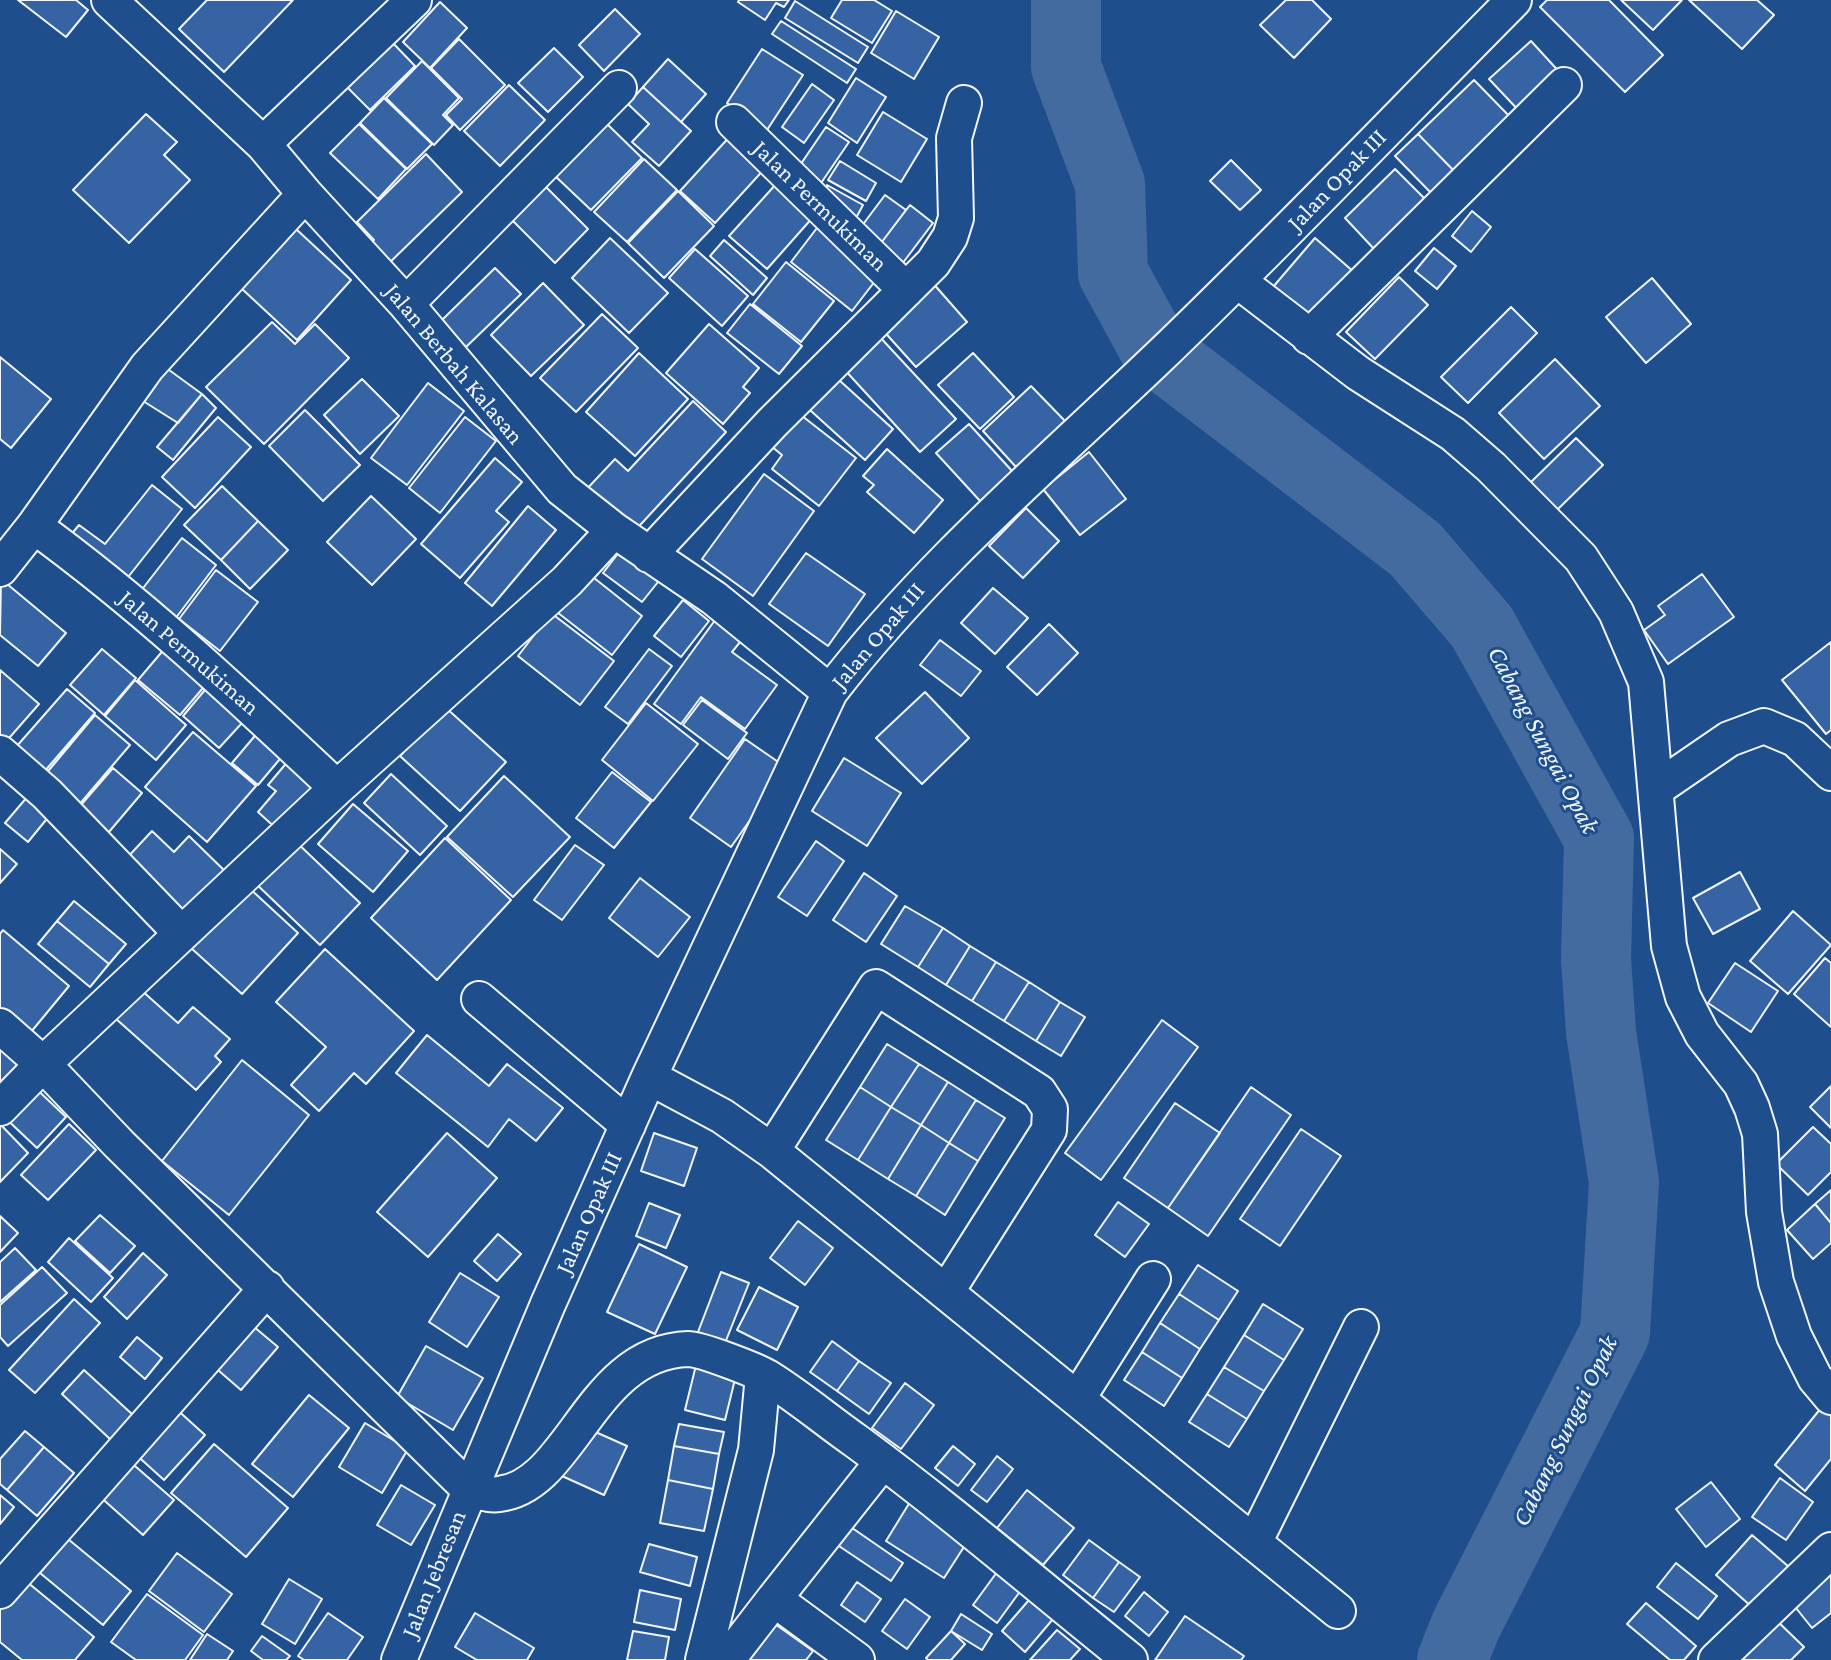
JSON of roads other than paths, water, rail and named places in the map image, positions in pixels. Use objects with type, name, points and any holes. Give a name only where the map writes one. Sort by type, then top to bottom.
[{"type":"street","name":"Jalan Berbah Kalasan","points":[[109,0],[263,144],[406,304],[562,489],[614,530],[714,598],[830,692]]},
{"type":"street","points":[[263,144],[414,0]]},
{"type":"street","name":"Jalan Opak III","points":[[469,1489],[649,1077],[830,692],[869,641],[947,557],[1238,281],[1514,0]]},
{"type":"street","points":[[1309,337],[1564,85]]},
{"type":"street","points":[[406,304],[619,88]]},
{"type":"street","points":[[649,555],[772,423],[933,263],[950,237],[956,218],[954,138],[964,103]]},
{"type":"street","name":"Jalan Permukiman","points":[[734,122],[906,290]]},
{"type":"street","points":[[0,569],[147,367],[305,194]]},
{"type":"street","points":[[1238,281],[1358,373],[1453,434],[1491,467],[1581,558],[1616,612],[1646,682],[1669,946],[1683,997],[1702,1034],[1741,1084],[1752,1108],[1760,1134],[1764,1212],[1776,1282],[1794,1336],[1815,1378],[1831,1397]]},
{"type":"street","name":"Jalan Permukiman","points":[[34,526],[88,565],[197,656],[337,788]]},
{"type":"street","points":[[0,1108],[337,788],[567,581],[614,530]]},
{"type":"street","points":[[1656,789],[1729,739],[1764,726],[1795,739],[1831,773]]},
{"type":"street","points":[[0,753],[47,794],[181,933]]},
{"type":"street","points":[[772,1151],[876,987],[1039,1092],[1050,1109],[1049,1130],[947,1291]]},
{"type":"street","points":[[479,999],[628,1125]]},
{"type":"street","points":[[0,1026],[43,1064],[119,1144],[469,1489],[495,1495],[514,1492],[537,1479],[588,1412],[625,1373],[645,1359],[692,1349],[763,1375],[883,1461],[1130,1660]]},
{"type":"street","points":[[649,1077],[722,1116],[772,1151],[1338,1611]]},
{"type":"street","points":[[1078,1398],[1153,1279]]},
{"type":"street","points":[[0,1591],[267,1288]]},
{"type":"street","points":[[1254,1543],[1361,1327]]},
{"type":"street","points":[[703,1660],[756,1450],[763,1375]]},
{"type":"street","points":[[727,1660],[883,1461]]},
{"type":"street","name":"Jalan Jebresan","points":[[404,1658],[469,1489]]},
{"type":"street","points":[[1716,1660],[1831,1550]]},
{"type":"street","points":[[774,1599],[857,1660]]},
{"type":"waterway","name":"Cabang Sungai Opak","points":[[1066,0],[1066,67],[1110,184],[1113,273],[1155,350],[1415,549],[1482,627],[1599,838],[1596,959],[1601,1032],[1624,1182],[1615,1333],[1466,1625],[1452,1660]]}]
